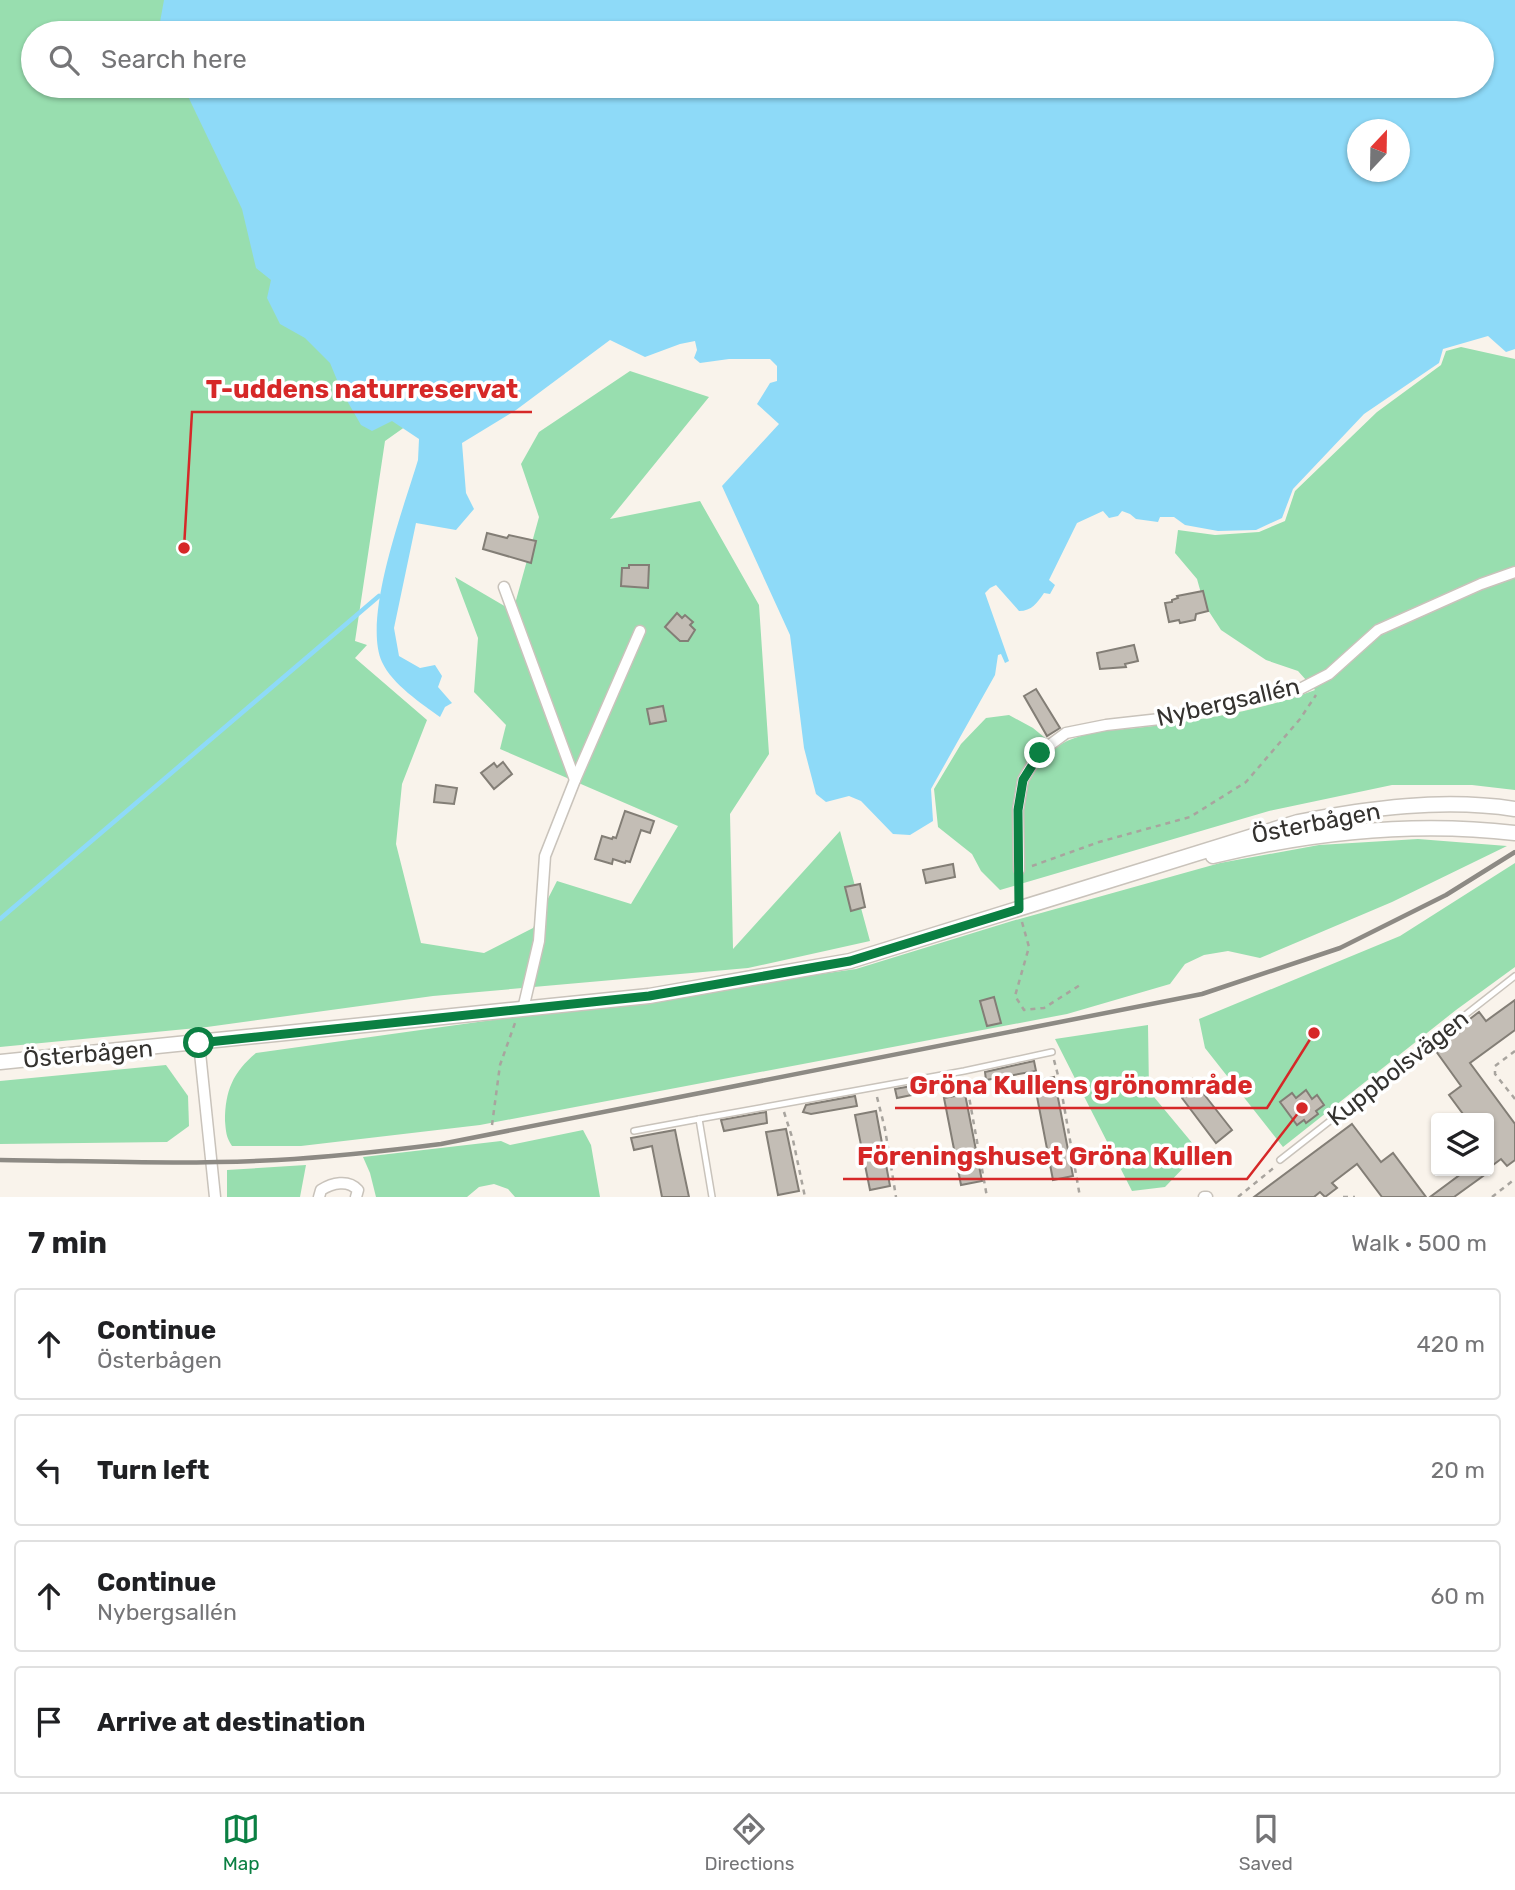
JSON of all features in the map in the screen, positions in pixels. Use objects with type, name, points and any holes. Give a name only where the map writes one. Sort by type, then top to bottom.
[{"type":"main road","name":"Österbågen","points":[[0,1062],[649,996],[850,961],[1124,878],[1270,829],[1346,813],[1428,805],[1515,809]]},
{"type":"main road","name":"Österbågen","points":[[1124,878],[1239,850],[1356,832],[1397,828],[1454,828],[1515,833]]},
{"type":"street","name":"Nybergsallén","points":[[1019,870],[1018,810],[1023,780],[1040,753],[1066,733],[1160,719],[1298,690],[1329,674],[1378,630],[1481,584],[1515,572]]},
{"type":"street","points":[[505,587],[575,780]]},
{"type":"street","points":[[523,1009],[539,941],[545,856],[640,631]]},
{"type":"street","points":[[199,1043],[215,1197]]},
{"type":"street","points":[[319,1197],[321,1190],[339,1183],[353,1185],[358,1190],[356,1197]]},
{"type":"lane","name":"Kuppbolsvägen","points":[[1280,1160],[1515,976]]},
{"type":"lane","points":[[634,1131],[964,1071],[1052,1052]]},
{"type":"lane","points":[[699,1119],[712,1197]]},
{"type":"path","points":[[1080,985],[1044,1008],[1024,1010],[1015,996],[1029,947],[1019,909],[1019,870],[1099,842],[1190,817],[1246,782],[1300,719],[1329,674]]},
{"type":"path","points":[[492,1125],[500,1065],[512,1029],[523,1009]]},
{"type":"path","points":[[1515,1051],[1495,1066],[1495,1074],[1515,1099]]},
{"type":"path","points":[[1052,1052],[1080,1197]]},
{"type":"path","points":[[964,1071],[987,1197]]},
{"type":"path","points":[[874,1086],[885,1129],[896,1197]]},
{"type":"path","points":[[781,1103],[793,1140],[805,1197]]},
{"type":"path","points":[[1238,1197],[1278,1165],[1280,1160]]},
{"type":"path","points":[[1492,1197],[1515,1180]]},
{"type":"path","points":[[1343,1197],[1355,1197]]},
{"type":"green space","points":[[0,0],[459,0],[458,21],[21,21],[21,98],[454,98],[440,402],[385,441],[355,641],[367,645],[355,658],[427,720],[402,784],[396,844],[421,943],[484,953],[533,928],[557,881],[631,904],[678,826],[500,749],[506,725],[474,692],[478,638],[455,577],[513,611],[539,517],[521,464],[539,432],[630,371],[709,397],[610,519],[700,501],[759,605],[769,754],[730,814],[733,949],[840,831],[870,941],[748,968],[433,996],[207,1027],[0,1047]]},
{"type":"green space","points":[[1461,347],[1515,359],[1515,790],[1472,785],[1392,785],[1269,811],[1000,890],[981,871],[972,854],[938,827],[934,789],[961,744],[986,718],[1009,715],[1033,728],[1056,747],[1091,733],[1235,713],[1315,690],[1298,671],[1266,660],[1221,630],[1204,604],[1197,579],[1175,553],[1178,530],[1215,535],[1259,532],[1285,521],[1295,491],[1377,412],[1441,365],[1446,351]]},
{"type":"green space","points":[[1418,839],[1507,846],[1392,902],[1260,958],[1228,951],[1204,955],[1185,964],[1170,984],[1067,1014],[480,1125],[301,1146],[232,1146],[227,1134],[225,1110],[229,1091],[241,1067],[256,1053],[856,969],[1012,921],[1220,863],[1319,845]]},
{"type":"green space","points":[[1515,863],[1515,967],[1456,1010],[1283,1147],[1205,1048],[1199,1019],[1400,936]]},
{"type":"green space","points":[[1148,1025],[1149,1091],[1208,1162],[1188,1163],[1165,1187],[1132,1191],[1055,1039]]},
{"type":"green space","points":[[166,1065],[188,1096],[189,1126],[167,1142],[0,1144],[0,1081]]},
{"type":"green space","points":[[583,1130],[591,1145],[600,1197],[515,1197],[508,1189],[494,1184],[479,1187],[467,1197],[376,1197],[363,1157],[501,1141],[510,1145]]},
{"type":"green space","points":[[306,1165],[300,1197],[227,1197],[227,1170]]},
{"type":"water","points":[[164,0],[1515,0],[1515,349],[1506,352],[1488,336],[1443,349],[1439,363],[1364,414],[1293,489],[1282,518],[1256,530],[1218,531],[1185,525],[1174,517],[1160,517],[1158,522],[1136,519],[1122,511],[1118,516],[1109,518],[1103,511],[1077,523],[1049,580],[1055,585],[1050,594],[1044,593],[1031,608],[1019,611],[996,585],[990,588],[985,593],[1009,661],[1005,663],[1001,654],[998,655],[995,675],[931,789],[933,821],[910,835],[893,834],[861,801],[849,796],[826,802],[816,794],[804,748],[790,635],[722,486],[779,424],[757,404],[770,383],[777,381],[777,366],[770,359],[729,359],[700,363],[694,358],[697,350],[695,341],[645,357],[610,340],[516,410],[462,443],[466,493],[474,509],[456,530],[416,523],[394,628],[399,656],[420,668],[435,665],[442,676],[438,687],[452,703],[445,707],[440,717],[393,678],[382,662],[377,643],[381,591],[395,533],[418,460],[419,439],[392,421],[372,431],[361,425],[342,392],[330,363],[305,338],[280,324],[267,298],[271,280],[256,268],[242,209],[189,98],[1494,98],[1494,21],[160,21]]},
{"type":"building","points":[[487,533],[536,541],[531,563],[483,549]]},
{"type":"building","points":[[629,565],[649,565],[648,588],[621,586],[622,568],[629,568]]},
{"type":"building","points":[[1203,591],[1208,611],[1196,614],[1195,620],[1169,622],[1165,603],[1172,602],[1177,596]]},
{"type":"building","points":[[677,613],[682,618],[685,615],[693,622],[690,625],[695,630],[688,641],[680,641],[665,627]]},
{"type":"building","points":[[1134,645],[1138,661],[1125,664],[1126,667],[1100,669],[1097,653]]},
{"type":"building","points":[[1036,689],[1060,728],[1047,736],[1024,696]]},
{"type":"building","points":[[663,706],[666,721],[650,724],[647,709]]},
{"type":"building","points":[[503,762],[512,774],[494,789],[481,773],[494,763],[497,767]]},
{"type":"building","points":[[436,785],[457,788],[454,804],[434,802]]},
{"type":"building","points":[[625,811],[654,821],[650,833],[641,830],[630,862],[613,859],[612,864],[595,859],[602,836],[616,838]]},
{"type":"building","points":[[953,864],[955,877],[926,883],[923,870]]},
{"type":"building","points":[[860,884],[865,907],[851,911],[845,887]]},
{"type":"building","points":[[994,997],[1001,1023],[987,1026],[980,1001]]},
{"type":"building","points":[[1515,1000],[1515,1030],[1470,1063],[1515,1124],[1515,1160],[1507,1166],[1501,1159],[1494,1164],[1494,1113],[1462,1113],[1449,1095],[1461,1086],[1433,1047],[1479,1012],[1486,1021]]},
{"type":"building","points":[[1034,1061],[1036,1071],[986,1080],[985,1072]]},
{"type":"building","points":[[1054,1077],[1073,1176],[1053,1180],[1034,1081]]},
{"type":"building","points":[[1192,1079],[1232,1130],[1216,1143],[1182,1098],[1187,1094],[1181,1087]]},
{"type":"building","points":[[944,1080],[946,1088],[897,1098],[895,1089]]},
{"type":"building","points":[[1306,1090],[1312,1099],[1317,1095],[1324,1105],[1316,1111],[1318,1114],[1306,1123],[1304,1120],[1297,1125],[1280,1102],[1292,1093],[1296,1098]]},
{"type":"building","points":[[965,1094],[982,1181],[961,1185],[944,1098]]},
{"type":"building","points":[[855,1096],[857,1106],[811,1114],[803,1112],[806,1105]]},
{"type":"building","points":[[876,1111],[890,1186],[870,1190],[855,1115]]},
{"type":"building","points":[[766,1112],[767,1123],[724,1131],[721,1120]]},
{"type":"building","points":[[1352,1124],[1381,1162],[1393,1153],[1426,1197],[1382,1197],[1357,1164],[1332,1183],[1337,1188],[1325,1197],[1320,1192],[1314,1197],[1254,1197]]},
{"type":"building","points":[[786,1129],[799,1191],[778,1195],[766,1132]]},
{"type":"building","points":[[675,1130],[689,1197],[662,1197],[652,1146],[634,1150],[631,1138]]},
{"type":"building","points":[[1458,1176],[1483,1176],[1454,1197],[1430,1197]]},
{"type":"waterway","points":[[0,919],[379,596]]},
{"type":"railway","points":[[0,1160],[138,1162],[298,1159],[441,1144],[1202,994],[1340,948],[1446,895],[1515,852]]},
{"type":"place","name":"T-uddens naturreservat","points":[[184,548]]},
{"type":"place","name":"Gröna Kullens grönområde","points":[[1314,1033]]},
{"type":"place","name":"Föreningshuset Gröna Kullen","points":[[1302,1108]]},
{"type":"route","points":[[199,1043],[649,996],[850,961],[1019,909],[1018,810],[1023,780],[1040,753]]}]
